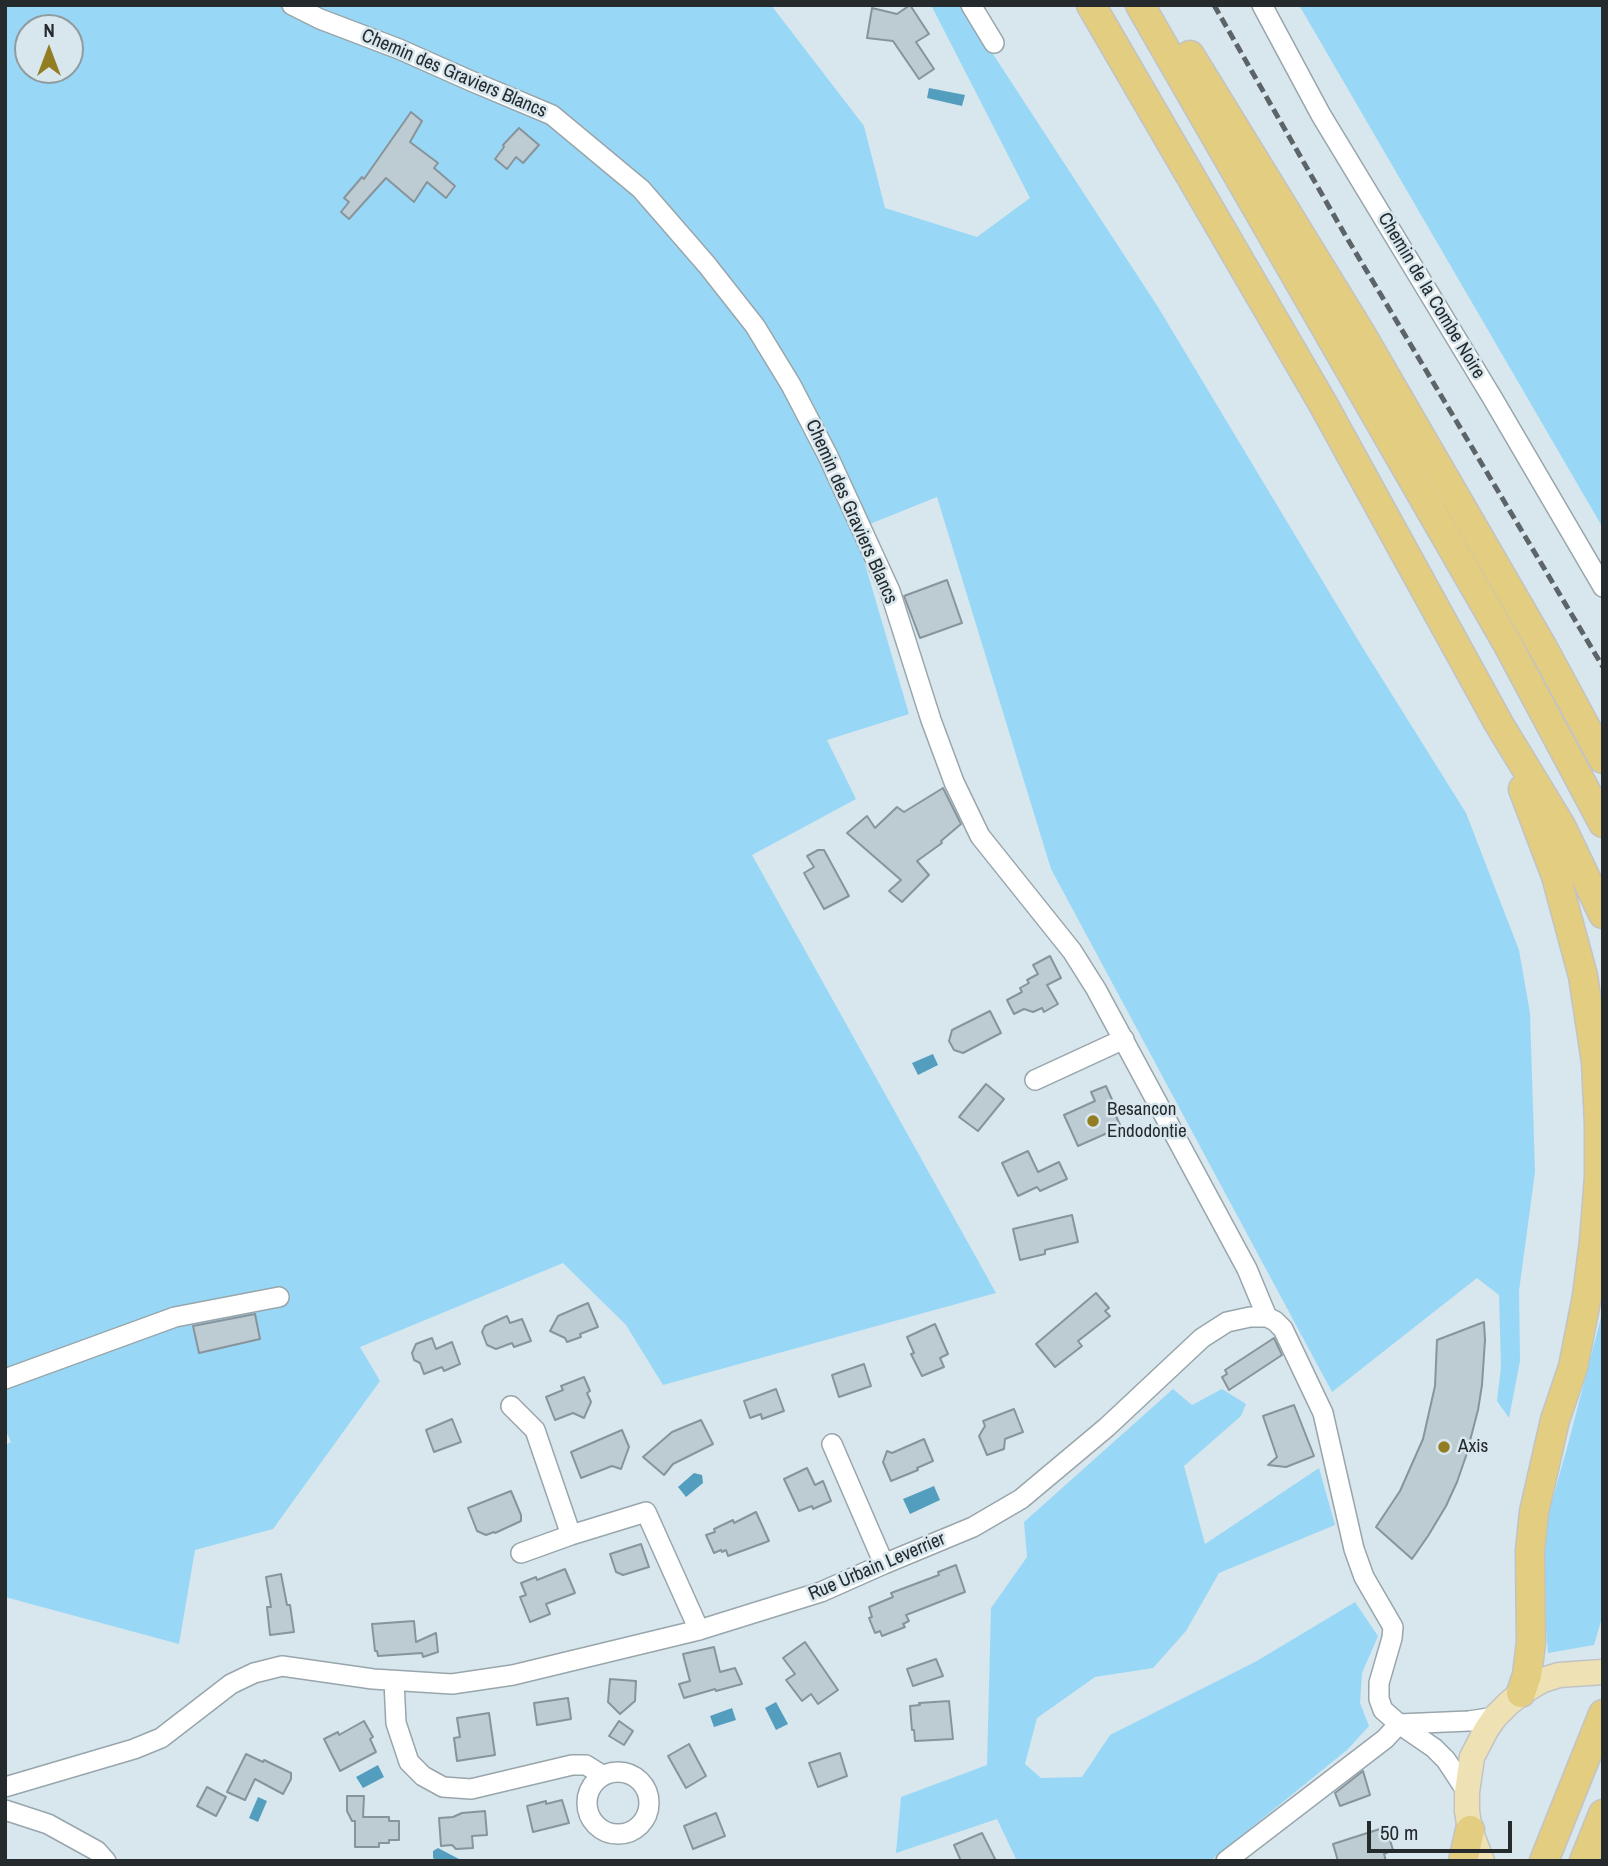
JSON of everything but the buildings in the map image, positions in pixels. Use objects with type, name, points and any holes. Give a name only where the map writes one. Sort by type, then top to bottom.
[{"type":"highway","points":[[1091,5],[1323,404],[1499,724],[1561,826],[1603,914]]},
{"type":"highway","points":[[1140,5],[1507,643],[1603,824]]},
{"type":"highway","points":[[1160,5],[1360,332],[1542,646],[1603,759]]},
{"type":"highway","points":[[1499,724],[1556,876],[1576,945],[1592,1028],[1599,1124],[1599,1177],[1587,1296],[1573,1367],[1555,1420],[1534,1512],[1530,1551],[1531,1642],[1527,1675],[1521,1693]]},
{"type":"highway","points":[[1544,1861],[1603,1714]]},
{"type":"highway","points":[[1584,1861],[1603,1814]]},
{"type":"highway","points":[[1463,1861],[1470,1830]]},
{"type":"main road","points":[[1482,1861],[1470,1830],[1466,1811],[1467,1792],[1472,1757],[1495,1717],[1521,1693],[1543,1680],[1573,1673],[1603,1672]]},
{"type":"street","name":"Chemin des Graviers Blancs","points":[[292,5],[552,115],[641,189],[707,265],[755,326],[792,385],[828,456],[890,592],[954,782],[981,836],[1072,951],[1096,989],[1247,1269],[1267,1317]]},
{"type":"street","points":[[971,5],[995,43]]},
{"type":"street","name":"Chemin de la Combe Noire","points":[[1262,5],[1321,115],[1603,587]]},
{"type":"street","points":[[1035,1080],[1124,1039]]},
{"type":"street","points":[[5,1379],[175,1317],[279,1297]]},
{"type":"street","name":"Rue Urbain Leverrier","points":[[5,1787],[134,1749],[161,1738],[231,1684],[254,1673],[282,1666],[394,1681],[452,1684],[513,1675],[699,1630],[821,1592],[973,1527],[1021,1499],[1107,1427],[1202,1338],[1227,1322],[1250,1317],[1267,1317]]},
{"type":"street","points":[[1267,1317],[1283,1329],[1323,1413],[1354,1549],[1364,1577],[1393,1627],[1379,1683],[1379,1699],[1383,1710],[1434,1748],[1446,1760],[1467,1792]]},
{"type":"street","points":[[511,1406],[535,1430],[571,1535]]},
{"type":"street","points":[[832,1444],[884,1563]]},
{"type":"street","points":[[521,1553],[646,1512],[699,1630]]},
{"type":"street","points":[[394,1681],[396,1723],[409,1762],[423,1776],[443,1787],[471,1789],[572,1765],[586,1765],[602,1775]]},
{"type":"street","points":[[1226,1861],[1385,1739],[1399,1724],[1495,1717]]},
{"type":"street","points":[[5,1810],[48,1824],[97,1852],[106,1861]]},
{"type":"shaded area","points":[[5,5],[771,5],[864,126],[885,208],[977,237],[1030,198],[931,5],[961,5],[1158,307],[1361,645],[1466,813],[1519,950],[1530,1013],[1535,1172],[1519,1291],[1520,1361],[1509,1418],[1497,1401],[1501,1367],[1499,1295],[1477,1278],[1332,1392],[1051,869],[937,497],[855,530],[909,714],[827,740],[856,799],[752,855],[996,1293],[663,1385],[626,1325],[563,1263],[360,1347],[380,1381],[273,1529],[195,1550],[179,1644],[5,1597],[5,1445],[11,1442],[5,1429]]},
{"type":"shaded area","points":[[1299,5],[1603,5],[1603,528]]},
{"type":"shaded area","points":[[929,88],[965,95],[962,106],[927,98]]},
{"type":"shaded area","points":[[933,1054],[938,1065],[918,1075],[912,1063]]},
{"type":"shaded area","points":[[1603,1310],[1603,1614],[1594,1645],[1548,1653],[1541,1568],[1544,1529]]},
{"type":"shaded area","points":[[1173,1389],[1192,1405],[1222,1389],[1246,1404],[1241,1416],[1184,1466],[1205,1544],[1319,1468],[1335,1525],[1219,1573],[1186,1631],[1153,1668],[1095,1677],[1037,1718],[1025,1764],[1041,1778],[1082,1777],[1110,1735],[1255,1662],[1355,1602],[1378,1636],[1362,1673],[1360,1703],[1369,1726],[1347,1750],[1210,1861],[1017,1861],[997,1819],[896,1853],[901,1797],[987,1765],[991,1608],[1027,1557],[1024,1522]]},
{"type":"shaded area","points":[[694,1473],[702,1475],[703,1483],[686,1497],[678,1487]]},
{"type":"shaded area","points":[[934,1486],[940,1500],[910,1514],[903,1499]]},
{"type":"shaded area","points":[[776,1702],[788,1724],[776,1730],[765,1708]]},
{"type":"shaded area","points":[[732,1708],[736,1720],[714,1727],[710,1716]]},
{"type":"shaded area","points":[[378,1765],[384,1777],[363,1788],[356,1777]]},
{"type":"shaded area","points":[[258,1797],[267,1801],[258,1822],[249,1818]]},
{"type":"shaded area","points":[[438,1848],[459,1859],[458,1861],[438,1861],[433,1858],[433,1851]]},
{"type":"railway","points":[[1214,5],[1344,233],[1603,667]]},
{"type":"place","name":"Besancon Endodontie","points":[[1093,1121]]},
{"type":"place","name":"Axis","points":[[1444,1447]]}]
